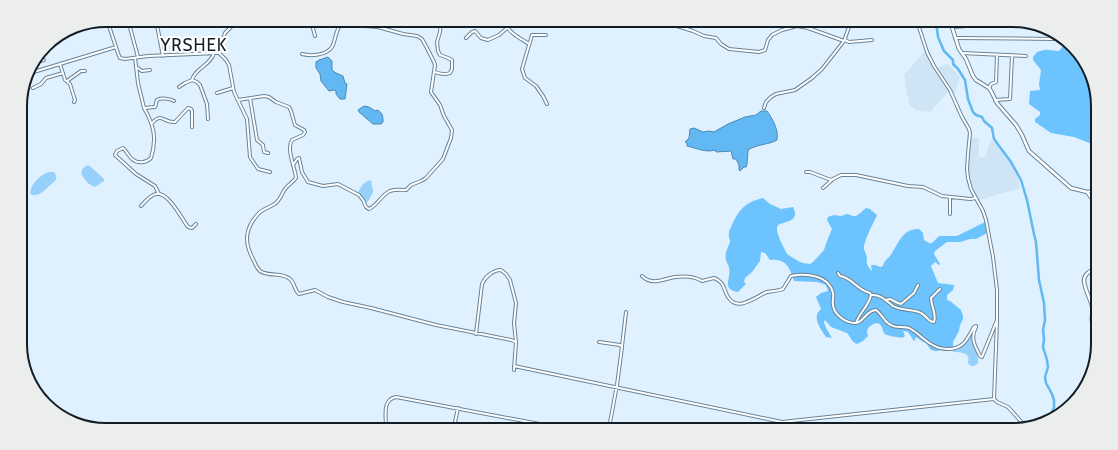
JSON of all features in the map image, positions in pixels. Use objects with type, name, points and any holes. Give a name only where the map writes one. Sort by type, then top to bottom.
[{"type":"street","points":[[109,27],[120,58],[125,59],[218,52]]},
{"type":"street","points":[[130,27],[137,58],[136,67],[138,83],[144,108],[152,123],[154,143],[152,157],[150,160],[143,162],[134,160],[123,148],[117,151],[115,155],[136,174],[154,186],[159,194],[168,199],[188,227],[192,228],[196,224]]},
{"type":"street","points":[[157,27],[163,56]]},
{"type":"street","points":[[218,52],[225,33],[229,27]]},
{"type":"street","points":[[312,27],[315,36]]},
{"type":"street","points":[[302,54],[310,56],[328,51],[332,47],[339,27]]},
{"type":"street","points":[[293,165],[299,158],[302,172],[308,182],[323,186],[338,184],[359,195],[366,207],[369,209],[391,190],[405,190],[411,185],[426,178],[443,159],[452,130],[440,105],[431,92],[435,72],[434,62],[421,37],[378,27]]},
{"type":"street","points":[[435,72],[440,74],[448,74],[452,68],[452,60],[440,55],[437,46],[440,27]]},
{"type":"street","points":[[683,27],[704,36],[716,38],[730,49],[759,52],[765,50],[768,40],[772,35],[793,27]]},
{"type":"street","points":[[802,27],[849,42],[872,40]]},
{"type":"street","points":[[764,108],[768,99],[771,97],[779,93],[792,91],[812,78],[824,66],[844,40],[849,27]]},
{"type":"street","points":[[919,27],[927,52],[934,66],[950,90],[962,117],[970,129],[967,175],[971,189],[986,220],[993,256],[997,290],[994,399]]},
{"type":"street","points":[[952,27],[961,53],[966,59],[974,78],[989,88],[1000,108],[1016,125],[1029,151],[1073,189],[1087,192],[1091,191]]},
{"type":"street","points":[[466,38],[475,31],[480,37],[488,40],[507,28],[529,44]]},
{"type":"street","points":[[546,35],[532,35],[522,69],[525,78],[536,86],[547,104]]},
{"type":"street","points":[[955,38],[1054,39]]},
{"type":"street","points":[[35,71],[116,47]]},
{"type":"street","points":[[218,52],[223,56],[229,65],[233,88],[248,123],[250,157],[258,169],[270,172]]},
{"type":"street","points":[[961,53],[968,52],[1026,56]]},
{"type":"street","points":[[179,87],[192,80],[195,74],[212,59],[214,53]]},
{"type":"street","points":[[989,88],[991,84],[996,82],[997,55]]},
{"type":"street","points":[[995,100],[1010,99],[1012,56]]},
{"type":"street","points":[[60,64],[66,81],[70,84],[75,100],[74,102]]},
{"type":"street","points":[[136,67],[142,71],[150,70]]},
{"type":"street","points":[[66,81],[85,70]]},
{"type":"street","points":[[33,88],[40,85],[46,78],[63,73]]},
{"type":"street","points":[[192,80],[200,85],[207,104],[208,119]]},
{"type":"street","points":[[217,93],[233,88]]},
{"type":"street","points":[[238,100],[267,96],[276,102],[289,107],[296,125],[305,131],[303,136],[291,141],[290,145],[296,174],[295,179],[285,189],[277,202],[262,210],[258,214],[253,221],[248,234],[246,244],[248,251],[260,271],[267,274],[288,277],[300,294],[315,290],[328,297],[343,302],[436,325],[516,342]]},
{"type":"street","points":[[250,98],[257,140],[263,145],[264,152],[268,153]]},
{"type":"street","points":[[144,108],[155,107],[159,99],[170,99],[174,101]]},
{"type":"street","points":[[152,123],[156,119],[160,118],[175,122],[188,108],[192,111],[192,127]]},
{"type":"street","points":[[806,172],[833,180]]},
{"type":"street","points":[[823,188],[841,175],[923,187],[942,196],[970,199],[976,198]]},
{"type":"street","points":[[1087,192],[1091,197]]},
{"type":"street","points":[[141,206],[152,195],[159,194]]},
{"type":"street","points":[[950,197],[950,214]]},
{"type":"street","points":[[476,334],[483,281],[497,270],[501,270],[510,280],[516,303],[514,323],[516,342],[514,370]]},
{"type":"street","points":[[1091,271],[1086,274],[1084,281],[1091,303]]},
{"type":"street","points":[[838,273],[840,276],[848,278],[863,292],[881,296],[903,310],[920,313],[930,321],[934,322],[935,319],[931,300],[940,289]]},
{"type":"street","points":[[642,276],[652,282],[675,277],[693,277],[702,281],[714,278],[722,282],[729,298],[732,301],[741,304],[767,292],[783,289],[792,275],[821,278],[833,292],[832,303],[836,312],[845,320],[856,323],[861,321],[873,310],[876,310],[891,325],[911,329],[930,344],[941,349],[960,348],[976,326],[973,337],[974,343],[980,356],[982,357],[997,320]]},
{"type":"street","points":[[886,300],[890,299],[898,304],[901,304],[914,293],[918,285]]},
{"type":"street","points":[[856,323],[858,317],[866,308],[871,295]]},
{"type":"street","points":[[611,423],[617,387],[626,312]]},
{"type":"street","points":[[599,342],[622,346]]},
{"type":"street","points":[[514,366],[782,422],[994,399],[1008,407],[1022,422]]},
{"type":"street","points":[[386,423],[385,406],[391,398],[396,397],[535,423]]},
{"type":"street","points":[[455,423],[458,408]]},
{"type":"shaded area","points":[[1063,46],[1071,54],[1078,62],[1087,81],[1091,106],[1091,144],[1074,137],[1051,133],[1035,122],[1035,119],[1040,115],[1040,112],[1029,104],[1030,91],[1040,90],[1039,84],[1041,70],[1033,60],[1033,57],[1037,52],[1043,50],[1059,51]]},
{"type":"shaded area","points":[[927,50],[937,68],[948,64],[960,77],[955,94],[949,91],[930,112],[915,110],[909,104],[904,75]]},
{"type":"shaded area","points":[[328,57],[332,61],[332,70],[343,76],[345,83],[347,84],[345,99],[340,99],[334,90],[329,91],[321,81],[320,74],[316,68],[316,62]]},
{"type":"shaded area","points":[[364,106],[375,111],[378,110],[382,115],[383,122],[381,124],[373,124],[358,110]]},
{"type":"shaded area","points":[[761,111],[767,111],[775,124],[777,140],[748,150],[746,167],[740,171],[739,165],[736,159],[733,159],[731,151],[705,151],[687,146],[687,143],[685,142],[689,138],[690,129],[694,128],[703,132],[714,132],[745,117],[756,115]]},
{"type":"shaded area","points":[[971,138],[979,138],[979,157],[985,157],[991,140],[999,146],[1011,163],[1018,177],[1020,188],[979,200],[970,182],[968,170]]},
{"type":"shaded area","points":[[88,165],[104,179],[104,181],[95,187],[86,182],[81,173],[83,168]]},
{"type":"shaded area","points":[[48,172],[54,172],[56,180],[42,193],[32,195],[30,193],[34,183]]},
{"type":"shaded area","points":[[369,180],[372,182],[373,192],[366,204],[364,198],[358,192],[363,184]]},
{"type":"shaded area","points":[[763,198],[770,204],[781,209],[793,207],[795,214],[793,219],[778,225],[777,231],[787,254],[798,261],[810,264],[824,250],[832,229],[827,220],[828,217],[847,214],[856,216],[866,208],[870,209],[877,215],[867,236],[864,250],[867,257],[867,264],[872,271],[871,265],[880,267],[883,266],[901,238],[908,231],[919,229],[923,233],[924,240],[932,243],[940,236],[957,236],[985,222],[987,233],[976,239],[960,242],[947,242],[935,251],[934,254],[940,264],[939,265],[935,262],[931,266],[938,283],[954,285],[953,290],[947,295],[947,300],[961,310],[963,316],[959,331],[953,342],[953,347],[939,348],[939,351],[932,350],[926,343],[916,337],[914,341],[909,333],[905,331],[903,331],[905,336],[902,338],[886,335],[878,323],[870,326],[867,331],[868,336],[857,344],[852,341],[847,333],[831,327],[825,320],[824,322],[826,328],[832,338],[826,337],[817,320],[817,314],[821,309],[816,297],[821,293],[828,291],[826,285],[817,282],[794,281],[789,268],[784,262],[770,260],[765,253],[761,252],[760,261],[752,272],[745,278],[744,282],[746,284],[738,292],[729,288],[728,283],[730,272],[726,261],[726,251],[730,242],[730,230],[740,210],[748,204]]},
{"type":"shaded area","points":[[970,336],[972,337],[978,359],[978,363],[974,366],[971,366],[968,363],[967,355],[953,352],[954,349],[960,348]]},
{"type":"waterway","points":[[936,27],[938,37],[944,51],[953,60],[953,64],[965,80],[968,99],[973,112],[982,117],[984,121],[992,128],[994,139],[1011,162],[1021,180],[1036,242],[1039,280],[1044,303],[1045,320],[1043,330],[1043,347],[1048,367],[1045,377],[1046,383],[1054,400],[1052,411]]},
{"type":"district","name":"YRSHEK","points":[[194,45]]}]
